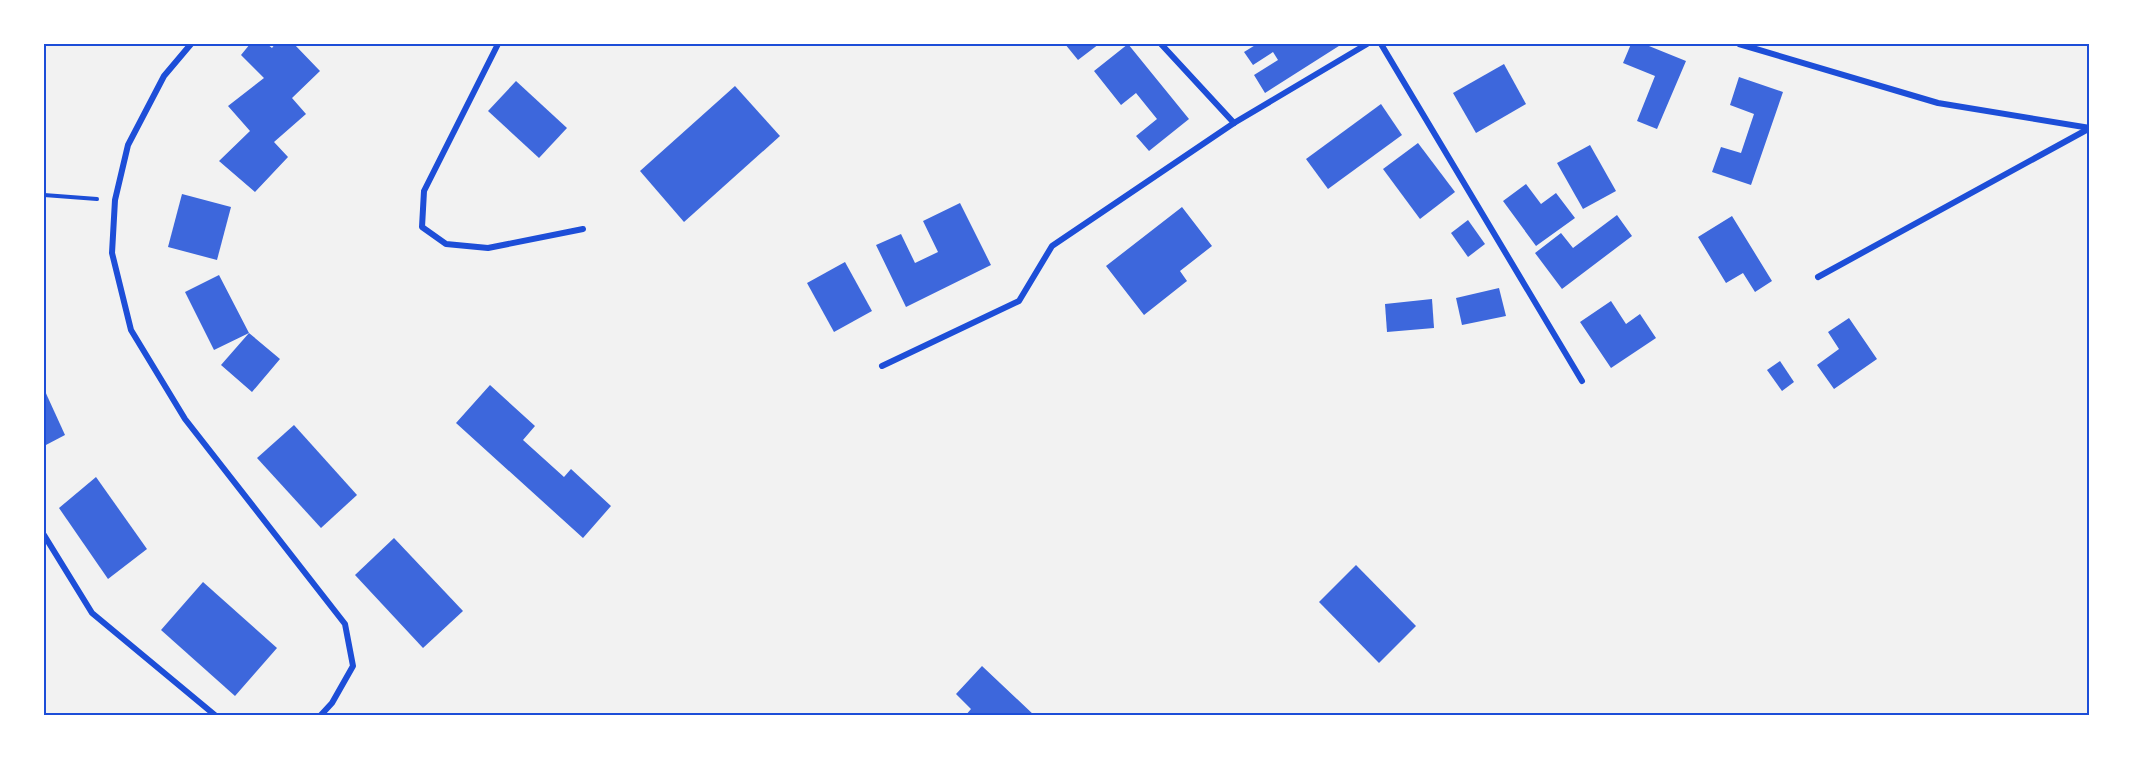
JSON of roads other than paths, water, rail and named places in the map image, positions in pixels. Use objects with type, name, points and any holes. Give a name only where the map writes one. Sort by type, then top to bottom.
[{"type":"street","points":[[191,44],[164,76],[128,145],[115,200],[112,253],[131,330],[185,419],[345,624],[353,666],[332,703],[320,716]]},
{"type":"street","points":[[498,44],[424,191],[422,227],[446,244],[488,248],[584,229]]},
{"type":"street","points":[[1161,44],[1234,123]]},
{"type":"street","points":[[882,366],[1018,301],[1052,246],[1234,123],[1367,44]]},
{"type":"street","points":[[1381,44],[1582,381]]},
{"type":"street","points":[[1739,44],[1938,103],[2090,128]]},
{"type":"street","points":[[1818,277],[2090,128]]},
{"type":"street","points":[[44,535],[92,613],[216,716]]}]
